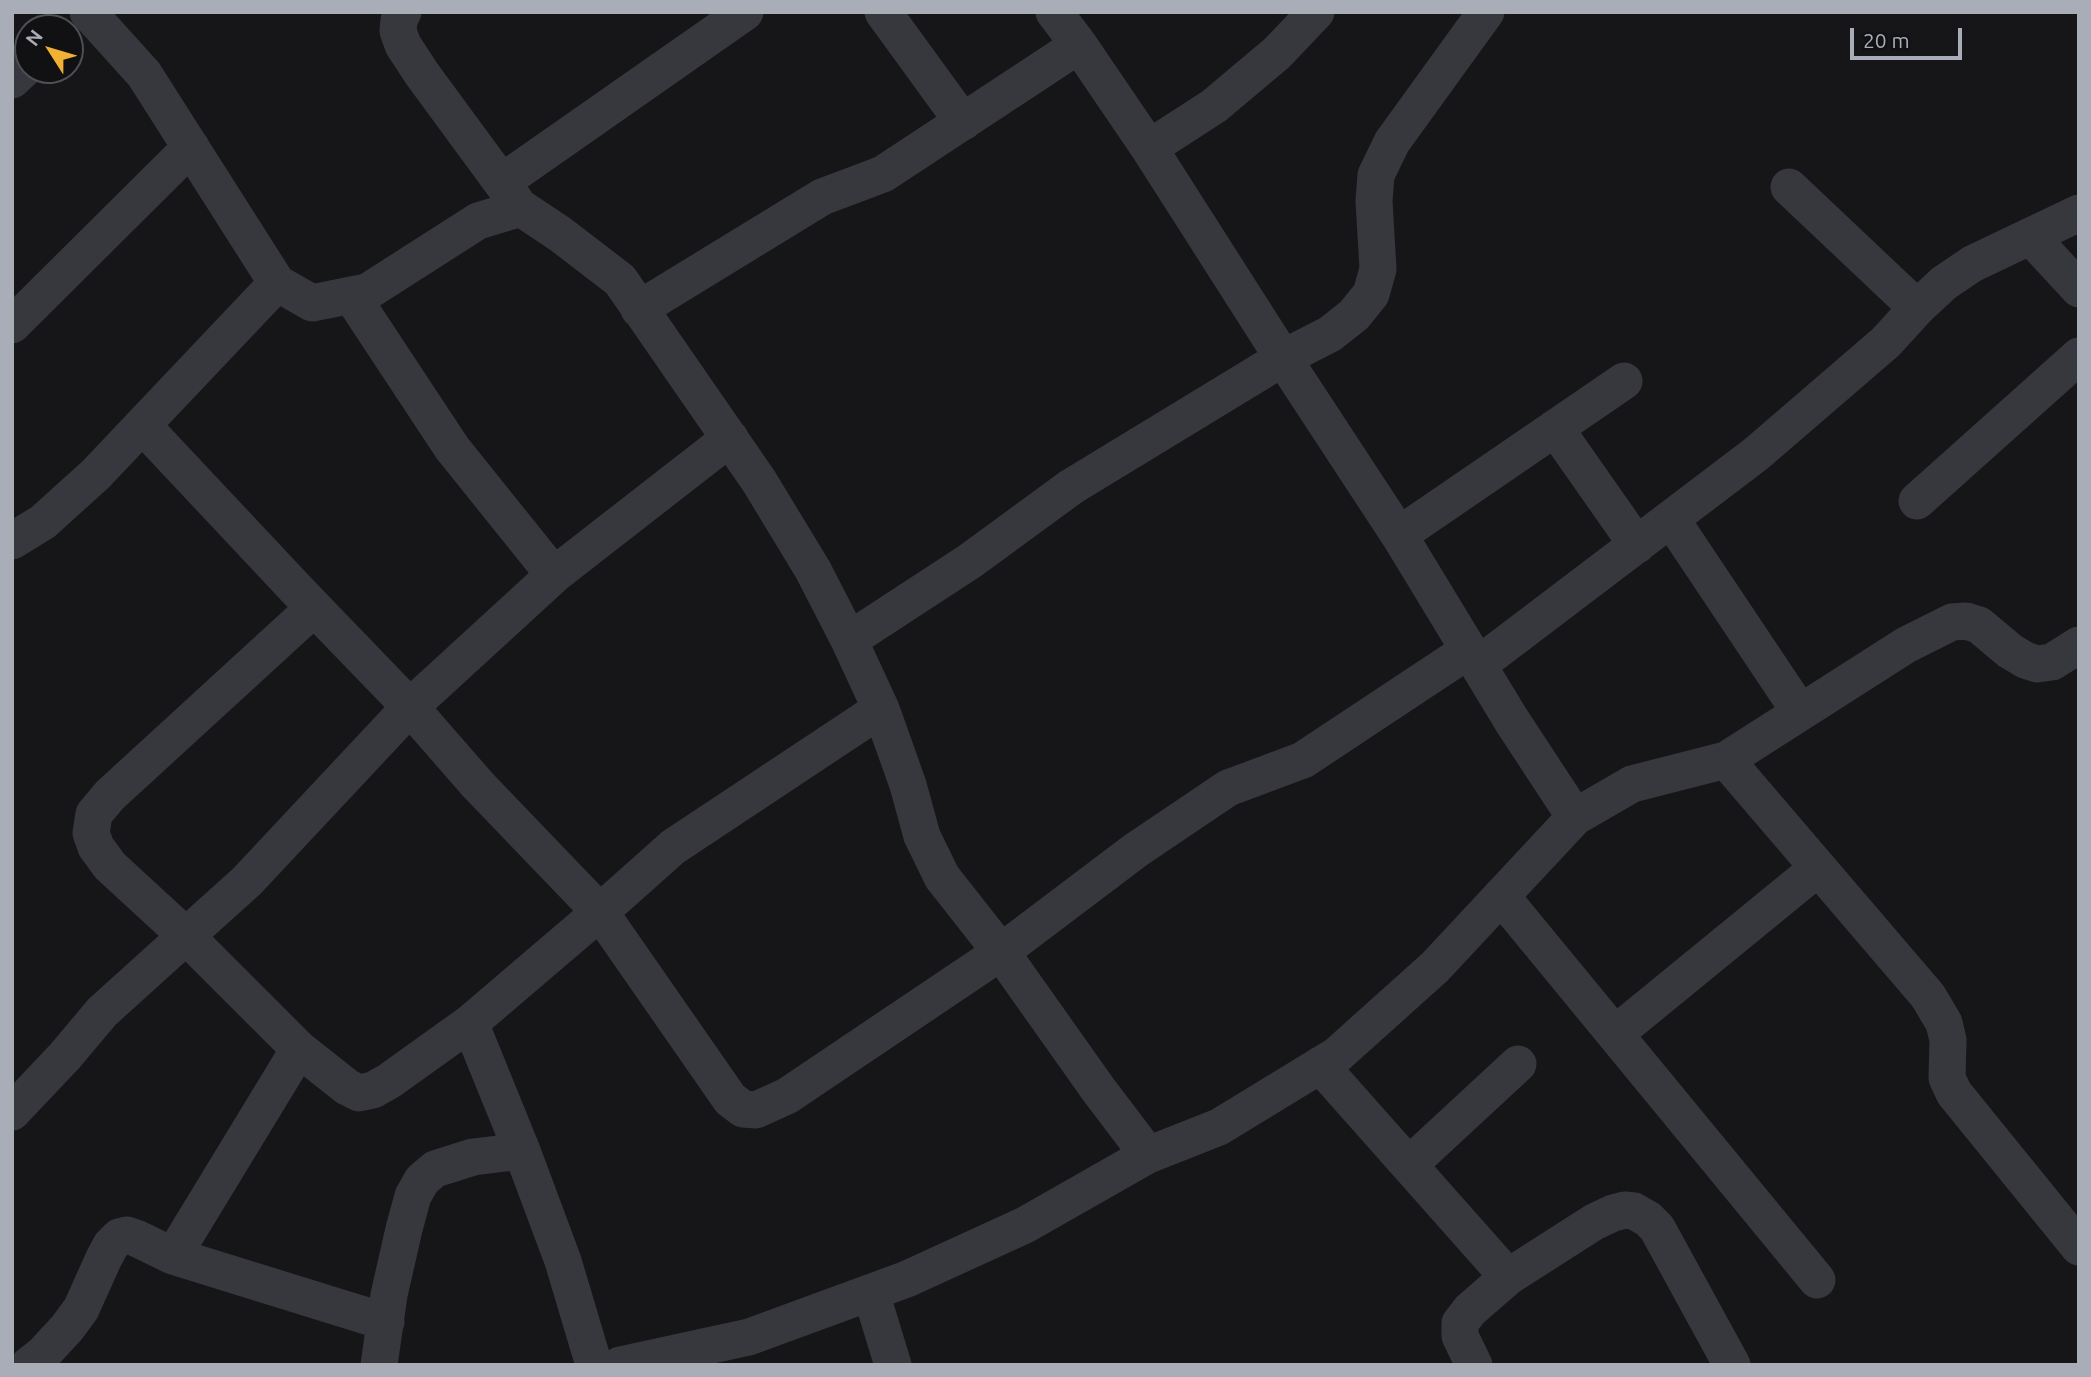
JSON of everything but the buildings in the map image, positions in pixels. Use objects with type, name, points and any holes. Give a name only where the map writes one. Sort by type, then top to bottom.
[{"type":"street","points":[[403,12],[398,31],[403,45],[511,195],[620,281],[759,481],[813,570],[881,709],[908,785],[922,836],[942,877],[1001,953],[1148,1155]]},
{"type":"street","points":[[90,18],[144,74],[277,283],[312,303],[367,292],[478,221],[745,12]]},
{"type":"street","points":[[883,12],[963,122]]},
{"type":"street","points":[[1054,12],[1149,148],[1399,536],[1575,817]]},
{"type":"street","points":[[1149,148],[1213,106],[1277,53],[1316,12]]},
{"type":"street","points":[[849,640],[970,561],[1071,487],[1283,358],[1329,334],[1354,315],[1371,294],[1377,269],[1374,201],[1376,176],[1392,142],[1486,12]]},
{"type":"street","points":[[639,309],[822,197],[883,174],[1079,45]]},
{"type":"street","points":[[12,325],[191,147]]},
{"type":"street","points":[[1789,187],[1917,308]]},
{"type":"street","points":[[143,426],[600,912],[730,1098],[743,1109],[756,1110],[787,1096],[1001,953],[1136,850],[1228,788],[1303,760],[1474,658],[1637,545],[1756,454],[1886,342],[1944,283],[1972,264],[2079,214]]},
{"type":"street","points":[[2030,236],[2079,289]]},
{"type":"street","points":[[12,541],[43,522],[96,474],[277,283]]},
{"type":"street","points":[[351,295],[452,448],[554,575]]},
{"type":"street","points":[[1917,501],[2079,356]]},
{"type":"street","points":[[1399,536],[1624,381]]},
{"type":"street","points":[[1555,428],[1637,545]]},
{"type":"street","points":[[17,1095],[102,1012],[247,881],[410,707],[554,575],[730,438]]},
{"type":"street","points":[[1671,519],[1800,712]]},
{"type":"street","points":[[314,608],[110,795],[94,814],[91,833],[96,847],[110,866],[186,936],[299,1049],[347,1087],[359,1093],[373,1090],[389,1081],[470,1023],[673,847],[881,709]]},
{"type":"street","points":[[620,1365],[753,1351],[871,1293],[1025,1226],[1148,1155],[1219,1127],[1337,1055],[1435,967],[1575,817],[1632,784],[1726,760],[1906,645],[1952,622],[1966,621],[1979,625],[2010,651],[2037,664],[2052,662],[2079,645]]},
{"type":"street","points":[[1726,760],[1928,996],[1944,1023],[1948,1040],[1947,1078],[1954,1093],[2079,1247]]},
{"type":"street","points":[[1615,1034],[1818,868]]},
{"type":"street","points":[[1501,896],[1817,1280]]},
{"type":"street","points":[[470,1023],[563,1261],[594,1365]]},
{"type":"street","points":[[173,1256],[299,1049]]},
{"type":"street","points":[[1409,1165],[1518,1064]]},
{"type":"street","points":[[1320,1065],[1508,1277]]},
{"type":"street","points":[[379,1365],[389,1295],[404,1229],[413,1196],[422,1180],[435,1169],[473,1157],[522,1151]]},
{"type":"street","points":[[1467,1363],[1460,1336],[1460,1323],[1470,1310],[1508,1277],[1594,1222],[1625,1210],[1648,1219],[1657,1228],[1732,1365]]},
{"type":"street","points":[[29,1365],[67,1328],[81,1309],[111,1245],[119,1237],[127,1235],[173,1256],[386,1322]]},
{"type":"street","points":[[871,1293],[893,1365]]}]
